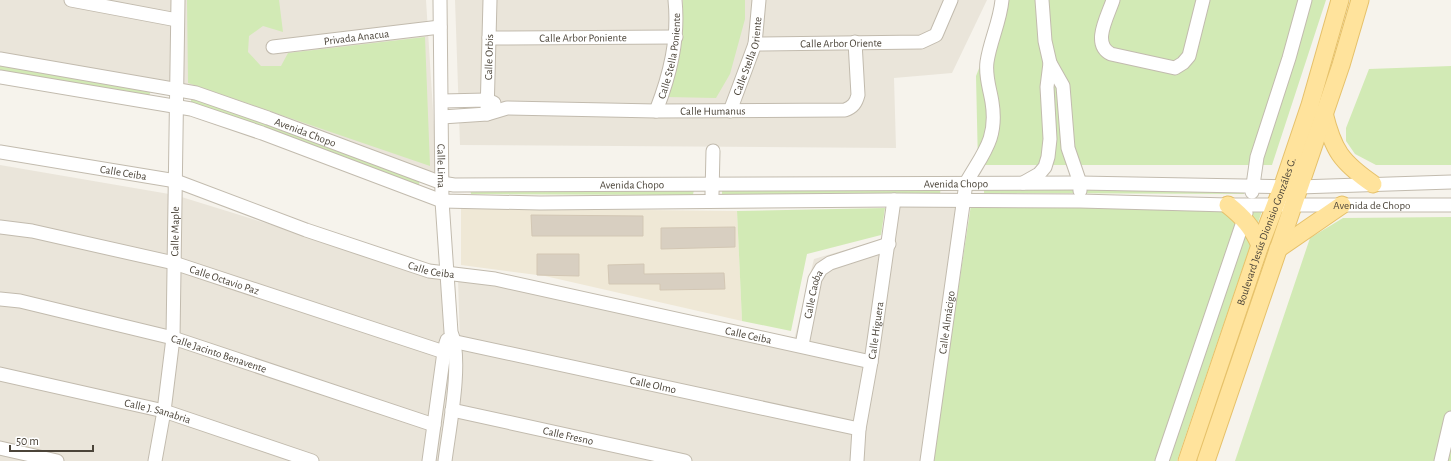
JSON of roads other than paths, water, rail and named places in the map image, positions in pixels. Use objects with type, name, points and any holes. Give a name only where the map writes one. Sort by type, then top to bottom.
[{"type":"main road","name":"Boulevard Jesús Dionisio Gonzáles G.","points":[[1206,461],[1278,249],[1285,205],[1291,186],[1310,105],[1340,0]]},
{"type":"main road","name":"Boulevard Jesús Dionisio Gonzáles G.","points":[[1291,186],[1324,113],[1360,0]]},
{"type":"main road","points":[[1324,113],[1336,150],[1350,167],[1372,184]]},
{"type":"main road","points":[[1228,205],[1247,211],[1260,245]]},
{"type":"main road","name":"Boulevard Jesús Dionisio Gonzáles G.","points":[[1187,461],[1260,245],[1285,205]]},
{"type":"main road","points":[[1278,249],[1342,205]]},
{"type":"street","points":[[71,0],[177,20]]},
{"type":"street","name":"Calle Maple","points":[[155,461],[164,411],[173,338],[178,0]]},
{"type":"street","name":"Calle Lima","points":[[429,461],[449,341],[442,201],[440,0]]},
{"type":"street","name":"Calle Orbis","points":[[487,114],[490,0]]},
{"type":"street","name":"Calle Stella Poniente","points":[[656,111],[666,86],[674,55],[676,37],[675,0]]},
{"type":"street","name":"Calle Stella Oriente","points":[[730,111],[754,44],[759,0]]},
{"type":"street","name":"Calle Arbor Oriente","points":[[754,44],[921,42],[936,35],[951,0]]},
{"type":"street","points":[[966,183],[988,146],[992,134],[994,119],[987,73],[987,62],[1002,0]]},
{"type":"street","points":[[1042,0],[1045,41],[1050,63],[1063,86],[1068,148],[1080,183],[1080,201]]},
{"type":"street","points":[[1113,0],[1100,40],[1103,48],[1111,54],[1175,68],[1183,63],[1189,56],[1203,0]]},
{"type":"street","points":[[1162,461],[1247,211],[1254,185],[1257,157],[1289,58],[1305,0]]},
{"type":"street","name":"Privada Anacua","points":[[273,47],[440,27]]},
{"type":"street","name":"Calle Arbor Poniente","points":[[489,38],[676,37]]},
{"type":"street","name":"Calle Humanus","points":[[442,117],[487,114],[507,108],[656,111],[845,110],[852,107],[856,102],[858,95],[854,42]]},
{"type":"street","name":"Avenida Chopo","points":[[0,59],[196,93],[268,118],[442,183],[454,185],[540,186],[1080,183],[1291,186]]},
{"type":"street","points":[[1022,184],[1039,174],[1045,167],[1048,157],[1050,139],[1047,87],[1050,63]]},
{"type":"street","name":"Avenida Chopo","points":[[0,77],[191,109],[262,133],[442,201],[540,203],[894,200],[964,202],[1080,201],[1228,205]]},
{"type":"street","name":"Calle Humanus","points":[[442,101],[487,100],[507,108]]},
{"type":"street","name":"Calle Ceiba","points":[[0,152],[176,181],[306,230],[429,271],[495,279],[802,345],[871,362]]},
{"type":"street","points":[[712,202],[713,152]]},
{"type":"street","name":"Avenida de Chopo","points":[[1291,186],[1451,182]]},
{"type":"street","name":"Calle Almácigo","points":[[927,461],[966,183]]},
{"type":"street","name":"Calle Higuera","points":[[857,461],[859,429],[871,362],[889,244],[894,200]]},
{"type":"street","points":[[1247,211],[1285,205]]},
{"type":"street","name":"Avenida de Chopo","points":[[1285,205],[1451,205]]},
{"type":"street","name":"Calle Octavio Paz","points":[[0,227],[32,231],[174,263],[449,341]]},
{"type":"street","name":"Calle Caoba","points":[[802,345],[815,279],[821,269],[830,263],[889,244]]},
{"type":"street","name":"Calle Jacinto Benavente","points":[[0,299],[20,301],[173,338],[434,425]]},
{"type":"street","name":"Calle Lima","points":[[445,461],[452,410],[456,362],[449,341]]},
{"type":"street","name":"Calle Olmo","points":[[449,341],[859,429]]},
{"type":"street","name":"Calle J. Sanabria","points":[[0,374],[164,411],[312,461]]},
{"type":"street","name":"Calle Fresno","points":[[452,410],[685,461]]},
{"type":"street","points":[[1442,461],[1450,424]]},
{"type":"street","points":[[0,448],[57,461]]}]
